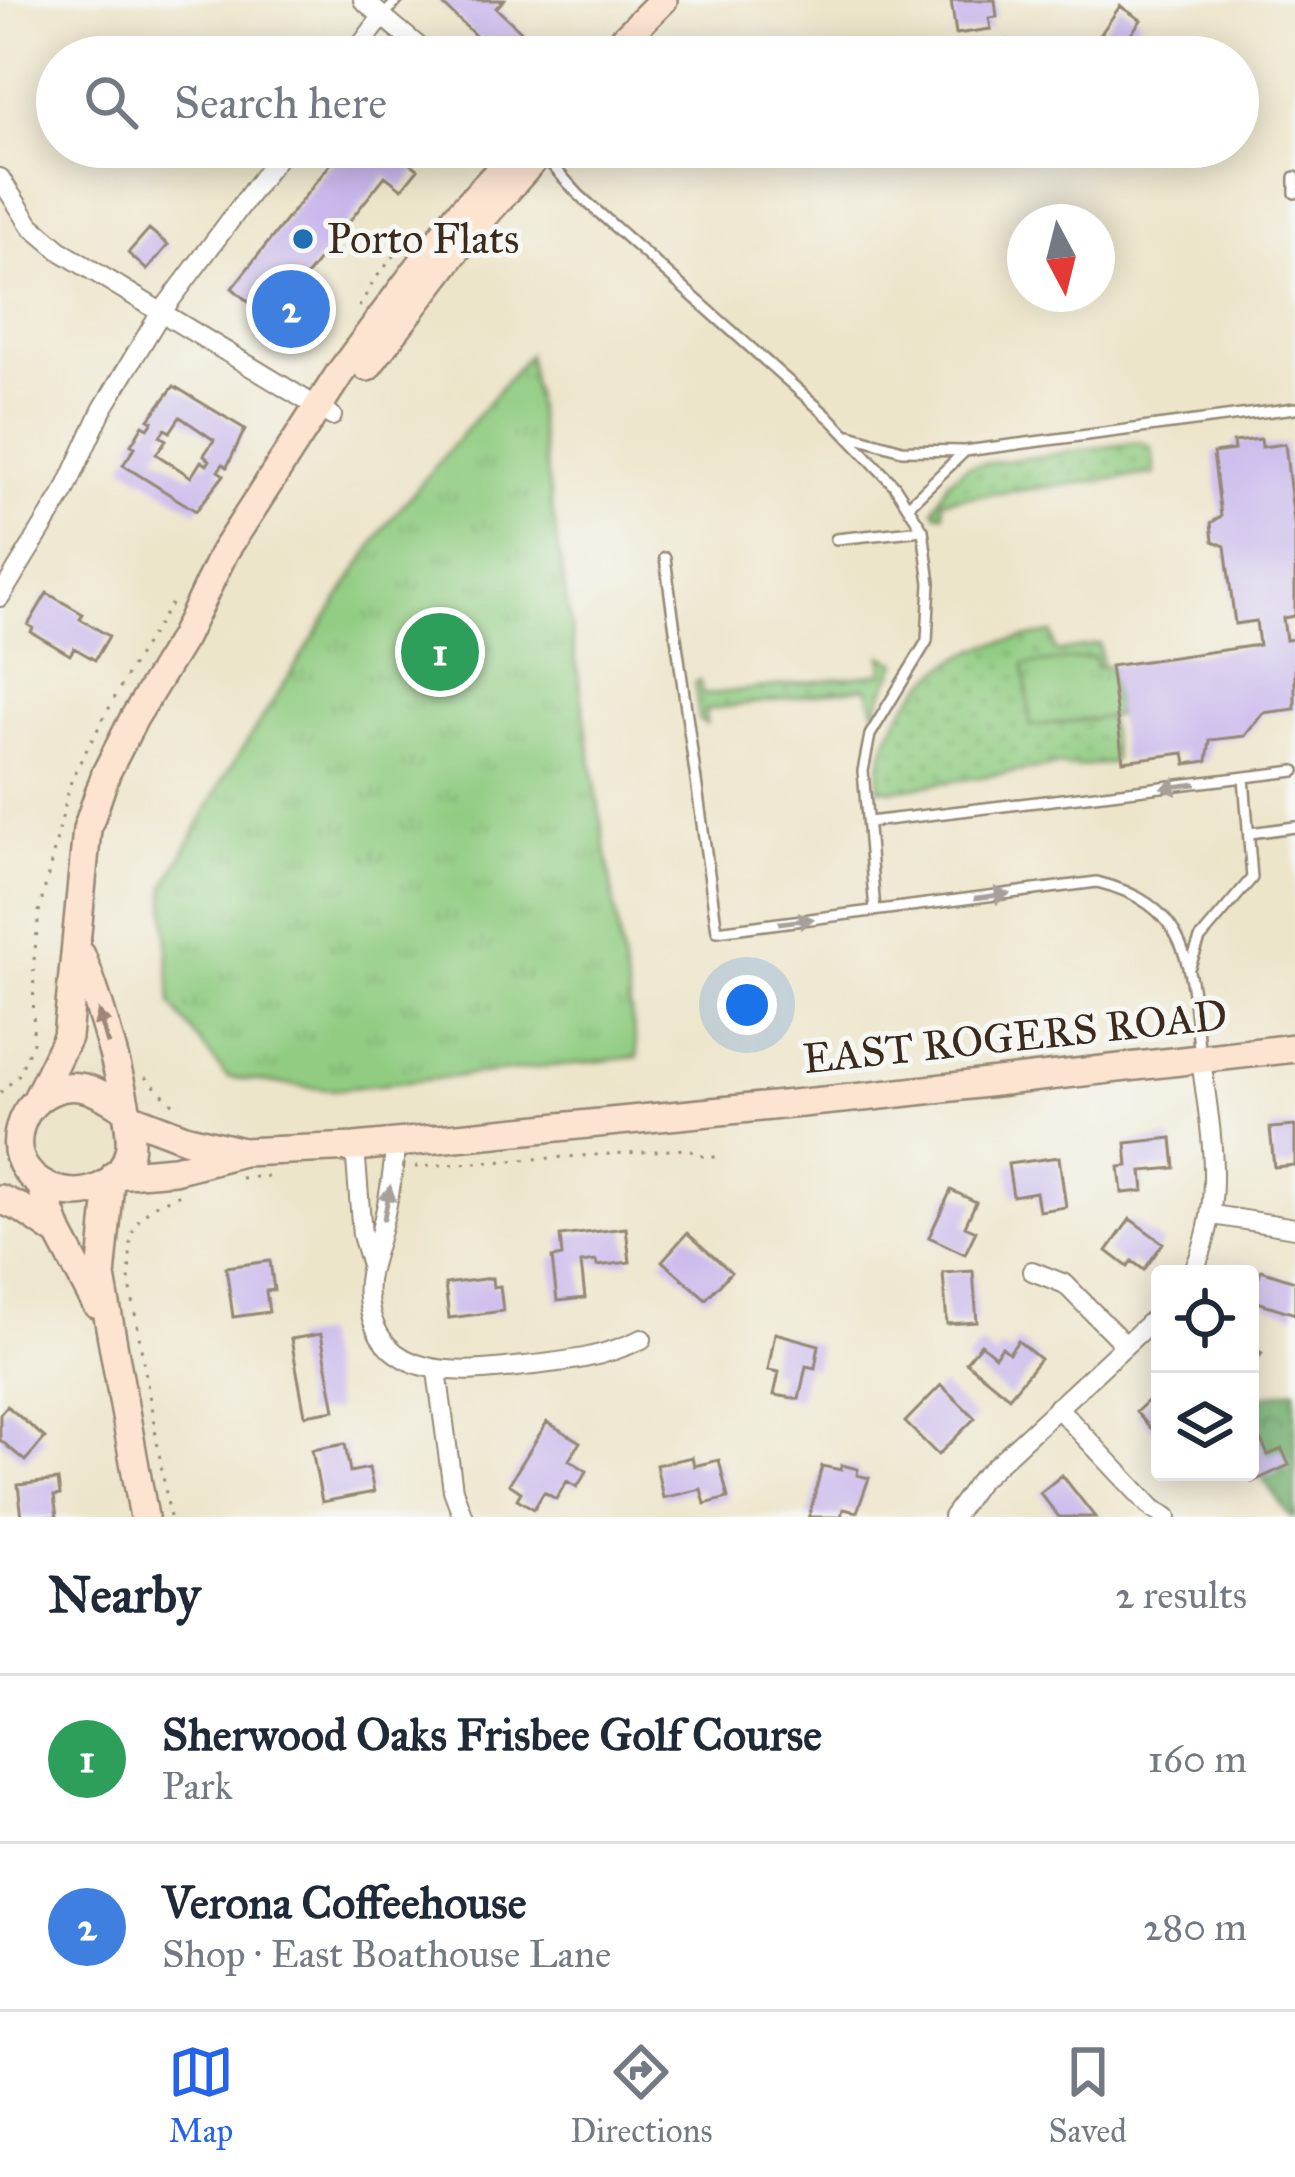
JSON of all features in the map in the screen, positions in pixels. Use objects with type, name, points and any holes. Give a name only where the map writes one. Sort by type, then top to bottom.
[{"type":"main road","points":[[627,36],[663,0]]},
{"type":"main road","points":[[651,36],[685,0]]},
{"type":"main road","points":[[111,1341],[78,1265],[18,1150],[18,1136],[67,1037],[83,851],[106,773],[183,638],[224,552],[326,412],[340,373],[457,216],[513,168]]},
{"type":"main road","points":[[0,1170],[62,1194],[80,1195],[112,1179],[126,1164],[131,1146],[128,1113],[77,946]]},
{"type":"main road","name":"EAST ROGERS ROAD","points":[[128,1113],[181,1137],[243,1152],[356,1147],[402,1155],[1295,1048]]},
{"type":"main road","points":[[0,1123],[52,1090],[80,1087],[128,1113]]},
{"type":"main road","name":"EAST ROGERS ROAD","points":[[112,1179],[177,1182],[243,1152]]},
{"type":"main road","points":[[112,1179],[101,1264],[144,1517]]},
{"type":"main road","points":[[101,1264],[127,1201],[177,1182]]},
{"type":"main road","points":[[0,1198],[59,1234]]},
{"type":"street","points":[[363,0],[405,36]]},
{"type":"street","points":[[367,36],[382,16]]},
{"type":"street","points":[[0,596],[65,491],[101,410],[160,314],[269,168]]},
{"type":"street","points":[[0,178],[31,226],[62,252],[326,412]]},
{"type":"street","points":[[1195,1265],[1213,1215],[1214,1162],[1201,1060]]},
{"type":"street","points":[[356,1147],[362,1235],[370,1262]]},
{"type":"street","points":[[402,1155],[370,1262],[367,1296],[381,1335],[405,1358],[436,1371],[465,1373],[605,1357],[642,1339]]},
{"type":"street","points":[[1213,1215],[1295,1228]]},
{"type":"street","points":[[1032,1271],[1065,1284],[1125,1346]]},
{"type":"street","points":[[953,1517],[979,1482],[1151,1321]]},
{"type":"street","points":[[436,1371],[452,1490],[464,1517]]},
{"type":"street","points":[[1057,1407],[1153,1509],[1167,1517]]},
{"type":"lane","points":[[382,16],[398,0]]},
{"type":"lane","points":[[554,168],[845,434],[895,485],[923,530],[930,584],[927,641],[870,735],[863,771],[875,910]]},
{"type":"lane","points":[[1295,177],[1295,193]]},
{"type":"lane","points":[[845,434],[902,450],[965,451],[1295,408]]},
{"type":"lane","points":[[908,506],[965,451]]},
{"type":"lane","points":[[836,539],[923,530]]},
{"type":"lane","points":[[665,558],[717,931],[1097,882],[1148,899],[1178,938],[1190,966],[1201,1060]]},
{"type":"lane","points":[[869,822],[1295,770]]},
{"type":"lane","points":[[1190,966],[1200,939],[1252,878],[1244,778]]},
{"type":"lane","points":[[1250,832],[1295,827]]},
{"type":"path","points":[[141,1073],[174,1107],[194,1115]]},
{"type":"path","points":[[402,1155],[686,1149],[707,1158],[721,1156]]},
{"type":"path","points":[[230,1179],[273,1176]]},
{"type":"path","points":[[170,1517],[129,1277],[131,1235],[140,1219],[177,1182]]},
{"type":"green space","points":[[528,355],[638,1057],[331,1090],[227,1077],[171,1004],[165,887],[225,776],[384,528]]},
{"type":"green space","points":[[1140,442],[1152,448],[1155,474],[943,500],[944,513],[934,509],[949,480],[968,466]]},
{"type":"green space","points":[[1052,633],[1055,652],[1099,644],[1102,667],[1095,668],[1094,658],[1031,726],[1108,717],[1111,763],[878,788],[880,765],[895,723],[939,671],[987,646]]},
{"type":"green space","points":[[882,655],[897,663],[875,711],[867,687],[705,710],[706,724],[699,720],[695,684],[699,680],[703,695],[883,673]]},
{"type":"green space","points":[[1094,657],[1096,667],[1110,666],[1116,716],[1031,726],[1024,665]]},
{"type":"green space","points":[[1295,1389],[1295,1517],[1290,1517],[1259,1473],[1259,1398]]},
{"type":"building","points":[[438,0],[504,0],[496,8],[526,36],[476,36]]},
{"type":"building","points":[[951,0],[995,0],[997,17],[989,18],[991,29],[956,34]]},
{"type":"building","points":[[1120,6],[1141,20],[1130,36],[1099,36]]},
{"type":"building","name":"Porto Flats","points":[[327,168],[418,169],[402,189],[385,176],[296,289],[311,300],[285,333],[232,288]]},
{"type":"building","points":[[149,229],[168,245],[147,270],[128,253]]},
{"type":"building","points":[[174,386],[245,429],[227,467],[223,464],[218,471],[224,475],[196,511],[123,465],[143,425],[148,428],[153,421],[149,419]],"holes":[[[180,417],[214,440],[204,455],[210,460],[207,465],[201,461],[191,477],[156,454],[166,440],[160,436],[165,429],[170,432]]]},
{"type":"building","points":[[1261,439],[1262,447],[1285,444],[1295,531],[1295,616],[1283,618],[1286,640],[1295,639],[1295,709],[1263,713],[1245,736],[1210,740],[1207,761],[1186,764],[1184,753],[1123,761],[1110,666],[1259,645],[1256,621],[1235,624],[1225,546],[1213,541],[1211,523],[1221,516],[1213,453],[1234,450],[1233,442]]},
{"type":"building","points":[[47,593],[109,636],[95,660],[74,648],[70,655],[31,632],[28,625]]},
{"type":"building","points":[[1295,1126],[1295,1165],[1274,1167],[1270,1128]]},
{"type":"building","points":[[1172,1138],[1175,1168],[1142,1171],[1144,1191],[1122,1193],[1119,1167],[1128,1166],[1126,1143]]},
{"type":"building","points":[[1059,1157],[1066,1207],[1039,1211],[1036,1192],[1013,1196],[1008,1164]]},
{"type":"building","points":[[951,1190],[976,1202],[965,1226],[976,1231],[965,1254],[929,1237]]},
{"type":"building","points":[[1130,1219],[1163,1243],[1144,1270],[1132,1261],[1128,1267],[1107,1251]]},
{"type":"building","points":[[626,1228],[630,1262],[581,1263],[585,1298],[557,1301],[552,1258],[562,1256],[560,1236]]},
{"type":"building","points":[[687,1233],[731,1272],[706,1299],[662,1261]]},
{"type":"building","points":[[270,1261],[274,1290],[266,1291],[269,1312],[233,1317],[226,1267]]},
{"type":"building","points":[[1261,1270],[1295,1281],[1295,1314],[1259,1303]]},
{"type":"building","points":[[973,1271],[977,1322],[947,1324],[943,1273]]},
{"type":"building","points":[[492,1278],[493,1287],[500,1286],[503,1311],[449,1318],[445,1284]]},
{"type":"building","points":[[775,1333],[819,1345],[815,1368],[806,1366],[799,1399],[774,1395],[779,1372],[768,1370]]},
{"type":"building","points":[[321,1334],[335,1410],[305,1415],[291,1339]]},
{"type":"building","points":[[1018,1341],[1040,1359],[1009,1397],[966,1362],[981,1344],[995,1356],[1002,1347],[1009,1353]]},
{"type":"building","points":[[941,1385],[975,1418],[938,1455],[905,1422]]},
{"type":"building","points":[[1151,1398],[1151,1428],[1136,1412]]},
{"type":"building","points":[[7,1406],[45,1438],[25,1461],[0,1440],[0,1414]]},
{"type":"building","points":[[547,1422],[580,1442],[569,1460],[587,1471],[577,1487],[567,1481],[556,1499],[544,1492],[534,1509],[517,1499],[521,1492],[509,1484]]},
{"type":"building","points":[[1259,1438],[1268,1455],[1282,1449],[1289,1465],[1259,1479]]},
{"type":"building","points":[[345,1444],[350,1472],[369,1468],[374,1492],[322,1502],[312,1450]]},
{"type":"building","points":[[692,1457],[694,1466],[719,1460],[728,1498],[705,1504],[701,1489],[663,1498],[656,1465]]},
{"type":"building","points":[[842,1465],[869,1478],[857,1512],[843,1509],[841,1517],[809,1517],[822,1466],[841,1470]]},
{"type":"building","points":[[1062,1475],[1095,1517],[1059,1517],[1040,1493]]},
{"type":"building","points":[[58,1480],[57,1517],[22,1517],[18,1485]]},
{"type":"place","name":"Porto Flats","points":[[303,239]]},
{"type":"place","name":"Verona Coffeehouse","points":[[291,309]]},
{"type":"place","name":"Sherwood Oaks Frisbee Golf Course","points":[[440,652]]}]
